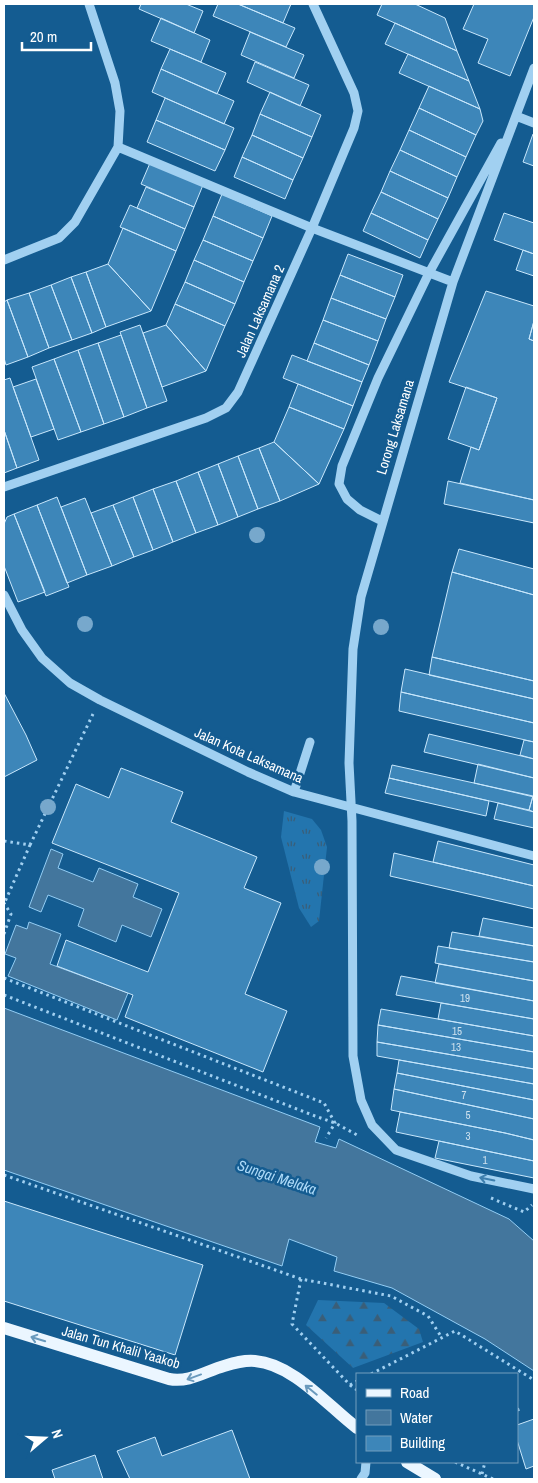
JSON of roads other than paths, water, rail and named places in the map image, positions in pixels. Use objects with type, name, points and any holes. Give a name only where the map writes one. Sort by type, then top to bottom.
[{"type":"main road","name":"Jalan Tun Khalil Yaakob","points":[[4,1328],[169,1380],[188,1380],[240,1361],[255,1361],[271,1365],[285,1370],[310,1388],[352,1424]]},
{"type":"main road","points":[[409,1463],[435,1479]]},
{"type":"street","points":[[4,260],[59,238],[75,222],[118,147],[120,111],[115,83],[89,4]]},
{"type":"street","name":"Jalan Laksamana 2","points":[[4,487],[206,418],[226,408],[238,392],[312,228],[354,128],[358,111],[354,93],[313,4]]},
{"type":"street","name":"Lorong Laksamana","points":[[534,68],[453,282],[360,596],[353,649],[350,763],[354,1056],[360,1100],[372,1126],[396,1150],[471,1176],[534,1190]]},
{"type":"street","points":[[382,521],[360,510],[346,500],[339,484],[342,466],[378,378],[429,273],[516,116],[534,123]]},
{"type":"street","points":[[118,147],[312,228],[453,282]]},
{"type":"street","name":"Jalan Kota Laksamana","points":[[4,595],[22,630],[42,658],[70,683],[100,700],[248,772],[294,792],[534,856]]},
{"type":"street","points":[[294,792],[310,742]]},
{"type":"street","points":[[361,1479],[365,1474],[366,1463]]},
{"type":"water","points":[[51,849],[63,854],[58,868],[93,882],[99,868],[138,884],[133,897],[162,909],[151,937],[122,925],[116,942],[78,926],[84,909],[48,895],[41,912],[29,907]]},
{"type":"water","points":[[29,922],[61,934],[50,964],[128,993],[117,1020],[8,976],[16,958],[5,954],[16,925],[27,929]]},
{"type":"water","name":"Sungai Melaka","points":[[4,1008],[320,1127],[315,1142],[336,1148],[339,1139],[509,1219],[534,1241],[534,1371],[485,1339],[392,1288],[334,1271],[337,1257],[289,1239],[282,1266],[4,1170]]}]
